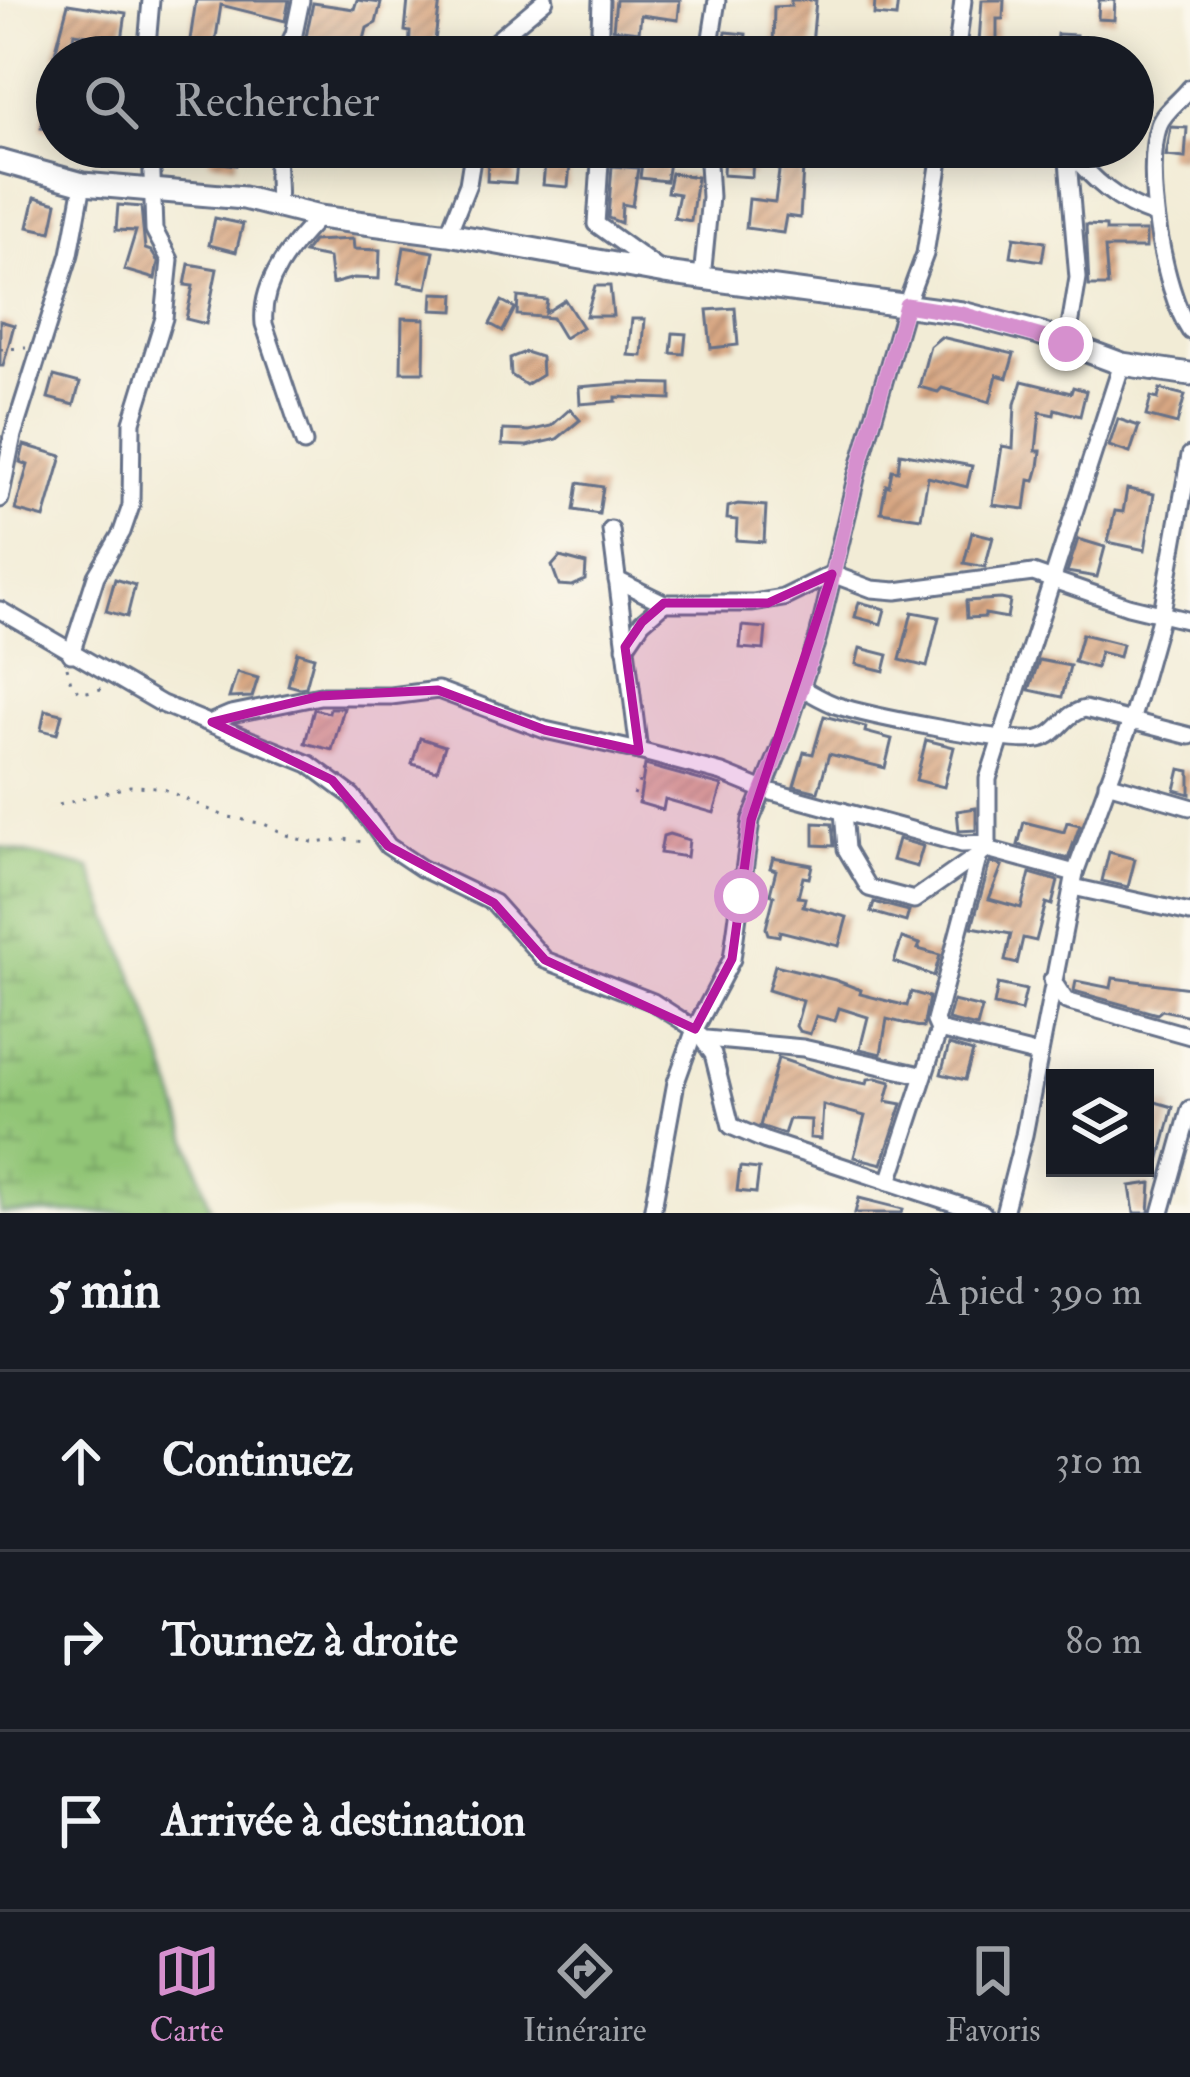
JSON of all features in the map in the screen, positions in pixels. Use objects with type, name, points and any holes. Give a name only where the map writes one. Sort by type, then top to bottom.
[{"type":"street","points":[[148,36],[151,0]]},
{"type":"street","points":[[292,36],[301,0]]},
{"type":"street","points":[[502,36],[545,0]]},
{"type":"street","points":[[600,36],[601,0]]},
{"type":"street","points":[[711,36],[717,0]]},
{"type":"street","points":[[959,36],[963,0]]},
{"type":"street","points":[[1190,88],[1160,122],[1155,215],[1177,304],[1190,331]]},
{"type":"street","points":[[0,179],[10,164],[83,184],[225,196],[319,217],[448,234],[665,273],[962,314],[1122,364],[1190,374]]},
{"type":"street","points":[[71,654],[96,576],[131,506],[132,422],[164,318],[170,260],[154,230],[152,168]]},
{"type":"street","points":[[277,168],[278,206]]},
{"type":"street","points":[[448,234],[471,168]]},
{"type":"street","points":[[600,168],[596,224],[665,273]]},
{"type":"street","points":[[701,278],[708,168]]},
{"type":"street","points":[[652,1213],[676,1082],[732,959],[751,820],[801,687],[906,305],[925,254],[939,168]]},
{"type":"street","points":[[1066,344],[1078,278],[1068,168]]},
{"type":"street","points":[[1084,168],[1100,186],[1134,208],[1155,215]]},
{"type":"street","points":[[0,499],[7,439],[70,254],[83,184]]},
{"type":"street","points":[[304,443],[264,324],[262,304],[286,256],[319,217]]},
{"type":"street","points":[[212,722],[320,696],[391,696],[438,690],[545,730],[722,773],[761,789],[962,844],[988,843],[988,778],[1122,364]]},
{"type":"street","points":[[1004,1213],[1074,880],[1132,718],[1162,613],[1190,455]]},
{"type":"street","points":[[611,530],[644,752]]},
{"type":"street","points":[[617,580],[664,603],[767,603],[832,574],[872,589],[896,591],[1012,573],[1053,578],[1128,606],[1190,620]]},
{"type":"street","points":[[625,647],[642,622],[664,603]]},
{"type":"street","points":[[0,610],[118,681],[308,764],[369,815],[388,846],[494,903],[534,949],[558,968],[634,993],[701,1034],[803,1048],[921,1075]]},
{"type":"street","points":[[801,687],[837,706],[1004,738],[1040,739],[1077,710],[1132,718],[1190,736]]},
{"type":"street","points":[[1107,783],[1190,807]]},
{"type":"street","points":[[843,811],[846,849],[869,888],[914,900],[987,849],[1190,913]]},
{"type":"street","points":[[979,855],[934,1021],[939,1030],[1039,1055]]},
{"type":"street","points":[[1052,980],[1066,1001],[1190,1036]]},
{"type":"street","points":[[889,1182],[939,1030]]},
{"type":"street","points":[[701,1034],[731,1126],[983,1213]]},
{"type":"street","points":[[1161,1213],[1190,1109]]},
{"type":"path","points":[[0,350],[18,351],[39,344]]},
{"type":"path","points":[[71,654],[66,668],[70,683],[82,693],[118,681]]},
{"type":"path","points":[[634,795],[644,752]]},
{"type":"path","points":[[59,805],[130,786],[159,788],[224,816],[264,824],[294,838],[388,846]]},
{"type":"highlighted area","points":[[832,574],[751,820],[732,959],[695,1029],[545,960],[494,903],[388,846],[332,780],[212,722],[320,696],[438,690],[545,730],[639,751],[625,647],[642,622],[664,603],[768,603]]},
{"type":"green space","points":[[0,847],[90,868],[151,1020],[212,1213],[0,1213]]},
{"type":"building","points":[[196,0],[289,0],[285,21],[221,5],[216,36],[191,36]]},
{"type":"building","points":[[357,0],[381,3],[376,23],[367,28],[365,36],[306,36],[313,3],[354,9]]},
{"type":"building","points":[[408,0],[440,0],[436,36],[410,36],[405,31]]},
{"type":"building","points":[[616,0],[680,0],[678,20],[641,15],[639,32],[613,29]]},
{"type":"building","points":[[791,0],[816,0],[813,36],[773,36],[774,7],[791,6]]},
{"type":"building","points":[[875,0],[898,0],[896,17],[874,15]]},
{"type":"building","points":[[982,0],[1004,0],[997,36],[979,36]]},
{"type":"building","points":[[1099,0],[1115,0],[1114,20],[1098,19]]},
{"type":"building","points":[[68,4],[126,13],[123,36],[60,36]]},
{"type":"building","points":[[1171,127],[1187,128],[1185,158],[1166,156]]},
{"type":"building","points":[[488,168],[516,168],[515,183],[487,181]]},
{"type":"building","points":[[545,168],[570,168],[568,187],[543,185]]},
{"type":"building","points":[[612,168],[638,168],[632,206],[622,204],[621,223],[608,218]]},
{"type":"building","points":[[641,168],[668,168],[666,181],[640,178]]},
{"type":"building","points":[[723,168],[752,168],[752,177],[723,175]]},
{"type":"building","points":[[779,168],[803,168],[800,218],[786,216],[783,233],[746,228],[749,199],[775,202]]},
{"type":"building","points":[[671,173],[697,177],[691,221],[674,218],[679,194],[667,192]]},
{"type":"building","points":[[35,197],[57,203],[51,232],[28,227]]},
{"type":"building","points":[[118,205],[141,207],[145,249],[158,262],[155,279],[124,270],[136,231],[116,230]]},
{"type":"building","points":[[215,218],[243,224],[236,252],[209,245]]},
{"type":"building","points":[[1086,225],[1106,226],[1106,231],[1146,231],[1146,248],[1105,248],[1108,286],[1089,286]]},
{"type":"building","points":[[1014,237],[1045,242],[1042,261],[1011,256]]},
{"type":"building","points":[[353,239],[354,249],[380,250],[379,279],[354,278],[332,284],[329,258],[304,253],[313,241]]},
{"type":"building","points":[[404,247],[434,252],[427,288],[398,283]]},
{"type":"building","points":[[189,264],[217,269],[206,324],[186,319],[193,286],[185,285]]},
{"type":"building","points":[[595,286],[610,286],[613,316],[586,316]]},
{"type":"building","points":[[433,293],[455,294],[454,311],[432,310]]},
{"type":"building","points":[[518,297],[547,300],[545,313],[565,300],[582,327],[564,338],[552,318],[517,315]]},
{"type":"building","points":[[502,301],[515,308],[503,331],[490,324]]},
{"type":"building","points":[[735,308],[738,345],[711,348],[707,310]]},
{"type":"building","points":[[402,318],[425,319],[424,372],[401,372]]},
{"type":"building","points":[[632,319],[645,319],[642,356],[628,355]]},
{"type":"building","points":[[0,321],[14,325],[3,366],[0,366]]},
{"type":"building","points":[[673,333],[686,334],[684,354],[671,353]]},
{"type":"building","points":[[941,337],[1014,354],[1007,378],[997,375],[990,402],[942,388],[938,392],[919,387],[930,346]]},
{"type":"building","points":[[525,352],[541,357],[542,375],[526,385],[511,375],[510,358]]},
{"type":"building","points":[[54,376],[80,383],[74,405],[48,398]]},
{"type":"building","points":[[1022,381],[1071,393],[1073,387],[1086,391],[1080,416],[1055,409],[1054,415],[1040,412],[1039,467],[1035,481],[1029,480],[1025,509],[993,505],[1002,446],[1013,448],[1015,404]]},
{"type":"building","points":[[671,384],[671,399],[616,397],[616,401],[580,404],[579,387]]},
{"type":"building","points":[[1160,389],[1185,395],[1177,424],[1146,416],[1151,397],[1158,399]]},
{"type":"building","points":[[570,409],[580,420],[557,439],[527,446],[502,445],[503,430],[551,426]]},
{"type":"building","points":[[1118,419],[1139,426],[1130,453],[1109,446]]},
{"type":"building","points":[[24,445],[62,456],[44,518],[15,510],[28,465],[20,462]]},
{"type":"building","points":[[900,453],[972,466],[967,487],[928,477],[921,518],[881,512],[892,470],[898,471]]},
{"type":"building","points":[[578,483],[603,487],[599,514],[574,510]]},
{"type":"building","points":[[1127,489],[1154,494],[1145,550],[1108,542],[1115,511],[1123,512]]},
{"type":"building","points":[[766,506],[764,542],[736,540],[737,520],[727,519],[728,507]]},
{"type":"building","points":[[972,532],[993,537],[985,567],[964,563]]},
{"type":"building","points":[[1078,539],[1105,547],[1097,577],[1067,572]]},
{"type":"building","points":[[560,557],[586,564],[585,580],[559,585],[552,566]]},
{"type":"building","points":[[115,579],[135,585],[127,617],[106,611]]},
{"type":"building","points":[[966,601],[1010,601],[1007,618],[985,614],[967,618]]},
{"type":"building","points":[[859,602],[885,609],[881,624],[855,617]]},
{"type":"building","points":[[912,612],[939,617],[927,667],[900,660]]},
{"type":"building","points":[[742,626],[766,628],[764,650],[740,648]]},
{"type":"building","points":[[1082,634],[1122,644],[1119,657],[1100,652],[1096,668],[1074,662]]},
{"type":"building","points":[[860,648],[888,655],[884,671],[856,664]]},
{"type":"building","points":[[297,652],[314,657],[306,687],[288,685]]},
{"type":"building","points":[[1039,660],[1070,666],[1062,697],[1029,690]]},
{"type":"building","points":[[237,672],[258,678],[252,697],[229,698]]},
{"type":"building","points":[[330,708],[344,708],[332,750],[305,743],[314,709],[329,713]]},
{"type":"building","points":[[45,710],[62,714],[57,734],[41,730]]},
{"type":"building","points":[[824,716],[892,739],[885,768],[829,754],[818,792],[794,786],[804,752],[813,754]]},
{"type":"building","points":[[420,738],[445,746],[437,771],[412,764]]},
{"type":"building","points":[[926,740],[954,747],[944,787],[916,780]]},
{"type":"building","points":[[645,765],[722,786],[714,813],[665,799],[663,810],[639,803]]},
{"type":"building","points":[[1180,769],[1190,771],[1190,794],[1175,790]]},
{"type":"building","points":[[976,808],[976,830],[959,831],[957,811]]},
{"type":"building","points":[[1024,822],[1064,832],[1067,822],[1080,825],[1068,859],[1018,845]]},
{"type":"building","points":[[814,823],[832,824],[834,846],[814,845]]},
{"type":"building","points":[[663,836],[689,840],[687,857],[660,853]]},
{"type":"building","points":[[898,839],[923,846],[917,867],[892,860]]},
{"type":"building","points":[[1109,852],[1135,859],[1128,887],[1102,881]]},
{"type":"building","points":[[773,858],[812,865],[798,897],[805,898],[803,906],[847,917],[839,946],[780,931],[779,936],[768,934],[776,870],[770,868]]},
{"type":"building","points":[[990,862],[1002,866],[989,899],[1021,908],[1030,873],[1058,881],[1052,905],[1046,903],[1036,941],[1023,938],[1017,964],[1005,961],[1011,934],[972,927]]},
{"type":"building","points":[[874,902],[909,911],[906,922],[871,912]]},
{"type":"building","points":[[902,938],[940,955],[934,976],[894,962]]},
{"type":"building","points":[[775,965],[907,1006],[911,992],[929,997],[923,1028],[887,1019],[881,1054],[860,1049],[868,1017],[839,1008],[835,1021],[816,1016],[810,1034],[799,1031],[796,1026],[803,1001],[768,990]]},
{"type":"building","points":[[1113,978],[1190,988],[1190,1016],[1162,1010],[1157,1014],[1074,991],[1076,981],[1111,988]]},
{"type":"building","points":[[998,984],[1026,990],[1021,1011],[994,1005]]},
{"type":"building","points":[[953,1001],[982,1008],[977,1027],[948,1020]]},
{"type":"building","points":[[949,1045],[973,1052],[965,1080],[941,1074]]},
{"type":"building","points":[[778,1058],[841,1079],[891,1082],[886,1101],[902,1104],[882,1164],[854,1157],[865,1116],[823,1105],[821,1139],[810,1138],[811,1120],[789,1119],[784,1134],[760,1126]]},
{"type":"building","points":[[1154,1102],[1173,1107],[1154,1172]]},
{"type":"building","points":[[740,1167],[759,1169],[756,1193],[737,1191]]},
{"type":"building","points":[[1151,1183],[1149,1213],[1134,1213],[1130,1186]]},
{"type":"building","points":[[859,1198],[903,1209],[902,1213],[855,1213]]},
{"type":"route","points":[[741,896],[751,820],[818,637],[856,478],[906,305],[962,314],[1066,344]]}]
